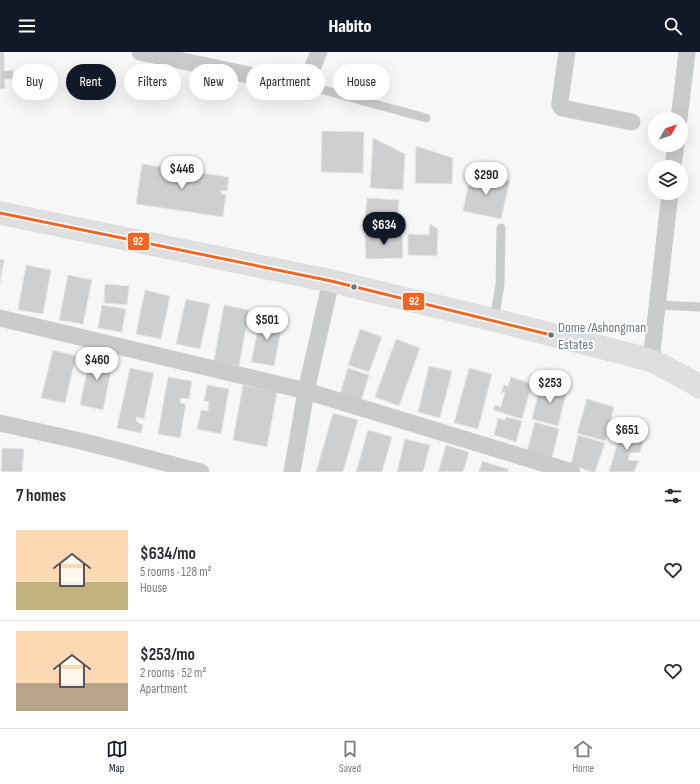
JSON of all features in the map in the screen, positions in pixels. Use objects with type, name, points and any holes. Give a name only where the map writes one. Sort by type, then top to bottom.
[{"type":"street","points":[[140,52],[246,74]]},
{"type":"street","points":[[314,64],[319,52]]},
{"type":"street","points":[[566,52],[560,101],[562,108],[632,122]]},
{"type":"street","points":[[680,112],[686,52]]},
{"type":"street","points":[[651,360],[669,200]]},
{"type":"street","points":[[0,213],[331,281],[494,320],[651,360],[700,387]]},
{"type":"street","points":[[292,472],[306,391],[331,281]]},
{"type":"street","points":[[0,318],[306,391],[572,472]]},
{"type":"street","points":[[0,423],[85,442],[200,472]]},
{"type":"lane","points":[[325,90],[426,118]]},
{"type":"lane","points":[[494,320],[500,285],[501,228]]},
{"type":"lane","points":[[657,305],[700,307]]},
{"type":"building","points":[[0,52],[4,52],[4,71],[12,70],[12,79],[4,79],[5,88],[0,89]]},
{"type":"building","points":[[322,131],[364,132],[363,173],[321,172]]},
{"type":"building","points":[[373,138],[405,154],[403,190],[370,188]]},
{"type":"building","points":[[416,146],[453,158],[452,184],[415,183]]},
{"type":"building","points":[[142,164],[229,177],[227,191],[221,190],[221,194],[226,194],[223,217],[136,204]]},
{"type":"building","points":[[471,173],[510,181],[501,219],[463,211]]},
{"type":"building","points":[[367,198],[399,200],[397,223],[365,220]]},
{"type":"building","points":[[430,224],[438,229],[437,256],[408,255],[408,234],[429,235]]},
{"type":"building","points":[[402,234],[403,258],[366,259],[365,235]]},
{"type":"building","points":[[0,259],[4,260],[0,283]]},
{"type":"building","points":[[26,265],[51,270],[43,314],[18,310]]},
{"type":"building","points":[[68,275],[92,280],[83,324],[59,320]]},
{"type":"building","points":[[105,284],[129,286],[127,305],[104,303]]},
{"type":"building","points":[[145,290],[170,296],[161,339],[136,334]]},
{"type":"building","points":[[186,299],[210,304],[200,349],[176,344]]},
{"type":"building","points":[[102,305],[126,309],[122,332],[98,328]]},
{"type":"building","points":[[224,305],[249,310],[239,366],[214,361]]},
{"type":"building","points":[[261,316],[283,320],[274,366],[251,362]]},
{"type":"building","points":[[360,329],[382,337],[369,372],[348,365]]},
{"type":"building","points":[[396,339],[420,348],[399,406],[375,397]]},
{"type":"building","points":[[53,350],[76,356],[65,403],[41,398]]},
{"type":"building","points":[[91,352],[114,356],[103,410],[80,405]]},
{"type":"building","points":[[429,366],[452,371],[440,418],[418,412]]},
{"type":"building","points":[[130,368],[154,373],[144,419],[136,417],[137,422],[143,425],[141,433],[117,428]]},
{"type":"building","points":[[348,368],[369,375],[360,404],[339,397]]},
{"type":"building","points":[[469,368],[492,374],[478,429],[454,423]]},
{"type":"building","points":[[168,377],[192,381],[189,399],[181,398],[180,403],[186,404],[180,438],[158,434]]},
{"type":"building","points":[[511,377],[532,384],[522,419],[493,410],[495,405],[501,407],[505,392],[501,393],[504,385],[508,386]]},
{"type":"building","points":[[541,383],[567,389],[558,426],[532,419]]},
{"type":"building","points":[[207,385],[229,389],[221,434],[197,429],[201,410],[208,411],[209,402],[204,401]]},
{"type":"building","points":[[243,385],[277,392],[267,447],[233,440]]},
{"type":"building","points":[[587,399],[614,407],[605,441],[577,433]]},
{"type":"building","points":[[333,413],[358,420],[343,472],[316,472]]},
{"type":"building","points":[[506,417],[522,421],[516,442],[494,435],[498,418],[505,420]]},
{"type":"building","points":[[535,422],[559,429],[552,458],[527,451]]},
{"type":"building","points":[[622,427],[645,434],[640,452],[630,453],[628,460],[639,461],[634,472],[609,472]]},
{"type":"building","points":[[368,430],[392,437],[382,472],[356,472]]},
{"type":"building","points":[[578,435],[605,443],[595,472],[591,472],[571,464]]},
{"type":"building","points":[[405,439],[430,445],[423,472],[397,472]]},
{"type":"building","points":[[446,445],[469,452],[463,472],[438,472]]},
{"type":"building","points":[[2,448],[24,449],[22,472],[1,472]]},
{"type":"building","points":[[482,461],[508,469],[508,472],[479,472]]},
{"type":"transit line","name":"92","points":[[0,213],[331,281],[551,335]]},
{"type":"place","name":"Dome /Ashongman Estates","points":[[551,335]]}]
